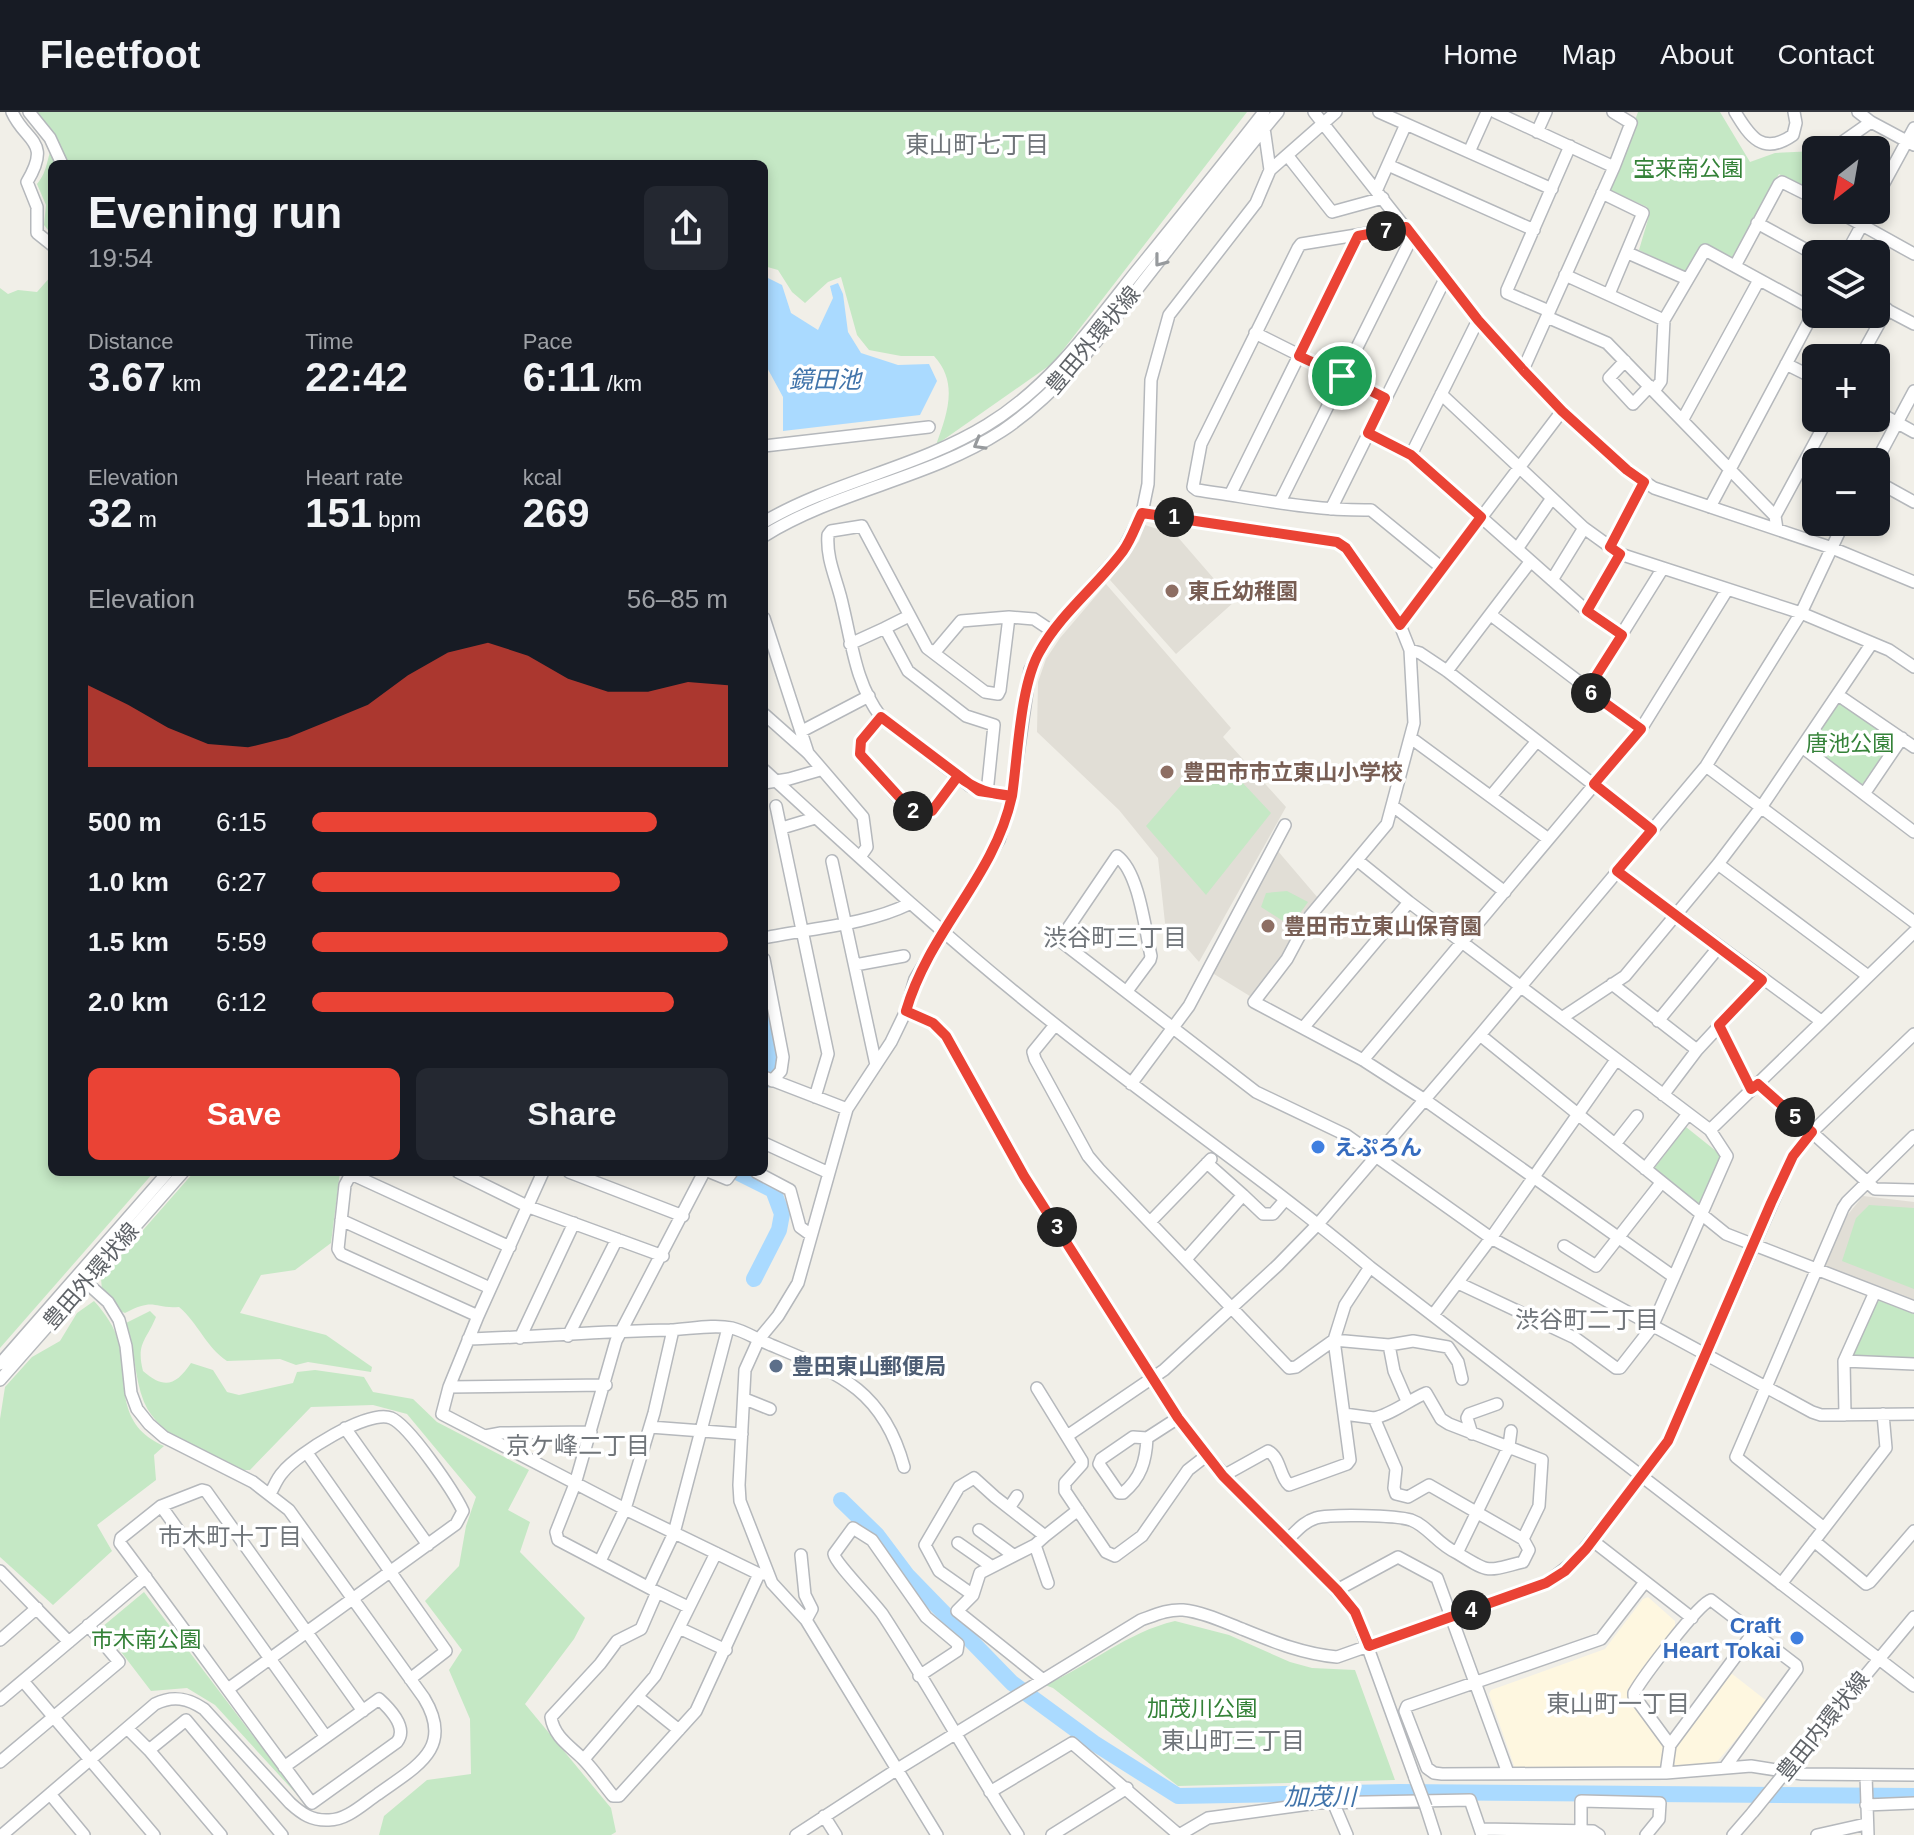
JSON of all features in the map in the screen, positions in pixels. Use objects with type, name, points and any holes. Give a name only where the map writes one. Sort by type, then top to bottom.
[{"type":"street","points":[[12,112],[16,122],[34,140],[37,153],[27,182],[37,207],[37,233],[48,242]]},
{"type":"street","points":[[29,112],[50,138],[60,160]]},
{"type":"street","name":"豊田外環状線","points":[[768,520],[948,447],[988,425],[1026,398],[1072,353],[1264,112]]},
{"type":"street","name":"豊田外環状線","points":[[768,534],[804,514],[950,459],[1002,431],[1040,402],[1064,380],[1097,341],[1278,112]]},
{"type":"street","points":[[1314,112],[1478,320],[1562,411],[1627,470],[1644,482],[1710,507],[1776,523],[1914,582]]},
{"type":"street","points":[[937,1835],[806,1620],[764,1574],[740,1501],[745,1370],[759,1339],[792,1295],[847,1109],[895,1036],[915,979],[994,852],[1012,796],[1030,670],[1052,631],[1122,552],[1142,513],[1148,484],[1151,380],[1169,315],[1256,203],[1270,170],[1336,112]]},
{"type":"street","points":[[1379,112],[1552,189]]},
{"type":"street","points":[[1469,152],[1487,112]]},
{"type":"street","points":[[1495,112],[1614,167]]},
{"type":"street","points":[[1537,132],[1546,112]]},
{"type":"street","points":[[1523,370],[1631,123],[1613,112]]},
{"type":"street","points":[[1735,112],[1748,133],[1760,142],[1775,145],[1793,135],[1796,123],[1794,112]]},
{"type":"street","points":[[1858,112],[1910,143]]},
{"type":"street","points":[[1851,136],[1871,122]]},
{"type":"street","points":[[1380,194],[1388,165],[1406,124]]},
{"type":"street","points":[[1264,128],[1270,170]]},
{"type":"street","points":[[1890,175],[1910,143],[1914,128]]},
{"type":"street","points":[[1570,146],[1507,293],[1607,343],[1683,419],[1776,523]]},
{"type":"street","points":[[1287,155],[1332,212],[1380,194]]},
{"type":"street","points":[[1388,165],[1534,230]]},
{"type":"street","points":[[1735,266],[1779,184],[1782,182],[1802,192]]},
{"type":"street","points":[[1602,193],[1643,213],[1609,294]]},
{"type":"street","points":[[1757,223],[1802,247]]},
{"type":"street","points":[[1854,240],[1862,225],[1914,254]]},
{"type":"street","points":[[1410,231],[1301,244],[1201,444],[1193,487],[1331,509],[1371,510],[1442,568]]},
{"type":"street","points":[[1280,502],[1410,231]]},
{"type":"street","points":[[1230,495],[1358,236]]},
{"type":"street","points":[[1625,361],[1609,378],[1633,404],[1661,381],[1661,327],[1705,250],[1802,302]]},
{"type":"street","points":[[1628,253],[1687,279]]},
{"type":"street","points":[[1565,275],[1664,320]]},
{"type":"street","points":[[1331,509],[1446,277]]},
{"type":"street","points":[[1683,419],[1759,280]]},
{"type":"street","points":[[1890,311],[1914,324]]},
{"type":"street","points":[[1411,455],[1478,320]]},
{"type":"street","points":[[1710,507],[1806,328]]},
{"type":"street","points":[[1255,333],[1385,398]]},
{"type":"street","points":[[1786,364],[1802,372]]},
{"type":"street","points":[[1883,448],[1914,391]]},
{"type":"street","points":[[1441,394],[1584,528],[1615,550],[1801,613],[1889,650],[1914,667]]},
{"type":"street","points":[[1400,625],[1562,411]]},
{"type":"street","points":[[1890,418],[1914,432]]},
{"type":"street","points":[[768,446],[929,427]]},
{"type":"street","points":[[1776,523],[1821,432]]},
{"type":"street","points":[[1368,433],[1411,455],[1587,611],[1622,635]]},
{"type":"street","points":[[1587,611],[1644,482]]},
{"type":"street","points":[[1890,489],[1914,502]]},
{"type":"street","points":[[1517,549],[1552,498]]},
{"type":"street","points":[[1142,513],[1337,542],[1346,548],[1400,625],[1410,650],[1414,723],[1387,824],[1310,916],[1287,959],[1254,1002],[1363,1060],[1425,1100],[1674,1277]]},
{"type":"street","points":[[1009,617],[998,694],[985,692],[922,642],[864,528],[859,525],[831,531],[828,535],[828,558],[844,609],[850,644],[869,696],[881,717],[979,791],[1012,796]]},
{"type":"street","points":[[1552,580],[1584,528]]},
{"type":"street","points":[[1067,1436],[1154,1378],[1278,1265],[1318,1224],[1425,1100],[1706,766],[1801,613],[1838,536]]},
{"type":"street","points":[[1447,671],[1530,562]]},
{"type":"street","points":[[1587,690],[1663,568]]},
{"type":"street","points":[[1363,1060],[1641,729],[1727,590]]},
{"type":"street","points":[[1491,615],[1641,729]]},
{"type":"street","points":[[850,644],[909,616]]},
{"type":"street","points":[[934,653],[961,621],[1009,617],[1034,619],[1052,631]]},
{"type":"street","points":[[885,628],[908,671],[966,716],[994,725],[987,793]]},
{"type":"street","points":[[768,630],[808,753]]},
{"type":"street","points":[[1563,1017],[1625,976],[1676,915],[1762,806],[1872,643]]},
{"type":"street","points":[[1410,650],[1447,671],[1652,830]]},
{"type":"street","points":[[1838,695],[1914,747]]},
{"type":"street","points":[[802,731],[869,696]]},
{"type":"street","points":[[881,717],[861,741],[860,754],[909,810],[932,811],[958,776]]},
{"type":"street","points":[[768,718],[808,753],[863,817],[867,847],[860,857]]},
{"type":"street","points":[[1411,738],[1547,838]]},
{"type":"street","points":[[1864,794],[1902,738]]},
{"type":"street","points":[[1491,796],[1537,741]]},
{"type":"street","points":[[1802,747],[1914,832]]},
{"type":"street","points":[[1706,766],[1914,922]]},
{"type":"street","points":[[770,782],[820,770]]},
{"type":"street","points":[[770,782],[860,857],[909,904],[1055,1025],[1318,1224],[1914,1686]]},
{"type":"street","points":[[776,806],[828,1054],[815,1097]]},
{"type":"street","points":[[1393,806],[1505,892]]},
{"type":"street","points":[[782,828],[815,818]]},
{"type":"street","points":[[1131,1084],[1189,1006],[1285,825]]},
{"type":"street","points":[[1127,991],[1151,956],[1133,877],[1117,856],[1062,940],[1173,1028],[1256,1092],[1346,1135],[1491,1238],[1816,1414],[1914,1414]]},
{"type":"street","points":[[1357,860],[1710,1130],[1727,1156],[1652,1327],[1620,1368],[1575,1338],[1458,1283]]},
{"type":"street","points":[[832,861],[876,1065]]},
{"type":"street","points":[[1718,864],[1868,976]]},
{"type":"street","points":[[1617,871],[1821,1021]]},
{"type":"street","points":[[1303,1028],[1409,902]]},
{"type":"street","points":[[768,937],[846,922],[909,904]]},
{"type":"street","points":[[1710,1130],[1914,932]]},
{"type":"street","points":[[1658,1021],[1718,948]]},
{"type":"street","points":[[855,965],[904,956]]},
{"type":"street","points":[[768,980],[783,1057],[781,1071],[768,1079]]},
{"type":"street","points":[[1663,1095],[1697,1050],[1762,980]]},
{"type":"street","points":[[1612,984],[1697,1050]]},
{"type":"street","points":[[906,1011],[933,1023],[946,1036],[1024,1176],[1178,1418],[1206,1456],[1355,1612],[1433,1834]]},
{"type":"street","points":[[1055,1025],[1033,1052],[1088,1156],[1289,1368],[1296,1367],[1334,1340],[1389,1345],[1413,1341],[1448,1347],[1458,1362],[1462,1379]]},
{"type":"street","points":[[1719,1025],[1754,1086],[1812,1132],[1875,1189],[1914,1190]]},
{"type":"street","points":[[796,1835],[1141,1620],[1173,1610],[1206,1615],[1293,1649],[1319,1656],[1348,1655],[1546,1583],[1565,1571],[1593,1541],[1668,1441],[1793,1156],[1812,1132],[1914,1034]]},
{"type":"street","points":[[1480,1035],[1726,1234],[1914,1307]]},
{"type":"street","points":[[1433,1315],[1616,1060]]},
{"type":"street","points":[[768,1079],[847,1109]]},
{"type":"street","points":[[1645,1169],[1688,1114]]},
{"type":"street","points":[[1615,1144],[1637,1116]]},
{"type":"street","points":[[1824,1528],[1737,1460],[1737,1454],[1843,1208],[1914,1136]]},
{"type":"street","points":[[768,1145],[829,1173]]},
{"type":"street","points":[[1150,1222],[1219,1150]]},
{"type":"street","points":[[1207,1163],[1263,1214],[1273,1214],[1285,1200]]},
{"type":"street","name":"豊田外環状線","points":[[0,1380],[165,1176]]},
{"type":"street","name":"豊田外環状線","points":[[0,1364],[179,1176]]},
{"type":"street","points":[[350,1176],[345,1185],[338,1249],[341,1254],[478,1316]]},
{"type":"street","points":[[358,1176],[510,1247]]},
{"type":"street","points":[[466,1176],[529,1207],[663,1256]]},
{"type":"street","points":[[541,1176],[468,1339],[442,1414],[625,1509],[764,1574]]},
{"type":"street","points":[[579,1176],[683,1216]]},
{"type":"street","points":[[688,1607],[556,1537],[606,1385],[616,1341],[705,1176]]},
{"type":"street","points":[[764,1176],[790,1190],[800,1227],[811,1235]]},
{"type":"street","points":[[1564,1246],[1596,1266],[1661,1183]]},
{"type":"street","points":[[1186,1259],[1243,1195]]},
{"type":"street","points":[[341,1220],[490,1288]]},
{"type":"street","points":[[520,1338],[574,1223]]},
{"type":"street","points":[[568,1336],[617,1239]]},
{"type":"street","points":[[1223,1476],[1268,1451],[1289,1485],[1347,1464],[1350,1460],[1334,1340],[1345,1305],[1370,1267]]},
{"type":"street","points":[[10,1833],[127,1728],[162,1701],[172,1698],[190,1701],[204,1709],[299,1812],[311,1818],[332,1820],[351,1813],[418,1766],[430,1751],[436,1724],[431,1709],[298,1520],[270,1494],[164,1437],[137,1409],[131,1393],[126,1346],[119,1320],[108,1302],[82,1278]]},
{"type":"street","points":[[1845,1415],[1844,1361],[1875,1292]]},
{"type":"street","points":[[468,1339],[568,1336],[623,1330],[728,1328],[830,1369],[865,1396],[891,1432],[904,1467]]},
{"type":"street","points":[[728,1328],[674,1533],[641,1629],[617,1641],[551,1717],[564,1742],[584,1759],[613,1796],[617,1797],[696,1711],[764,1574]]},
{"type":"street","points":[[600,1561],[625,1509],[650,1427],[673,1330]]},
{"type":"street","points":[[1389,1345],[1394,1371],[1407,1401]]},
{"type":"street","points":[[1844,1361],[1914,1364]]},
{"type":"street","points":[[449,1387],[606,1385]]},
{"type":"street","points":[[1037,1388],[1082,1461],[1064,1486],[1106,1552],[1115,1556],[1142,1536],[1188,1470],[1206,1456]]},
{"type":"street","points":[[1344,1414],[1374,1418],[1382,1416],[1426,1393],[1441,1419],[1542,1460],[1539,1506],[1523,1539]]},
{"type":"street","points":[[745,1399],[770,1409]]},
{"type":"street","points":[[1472,1434],[1467,1418],[1469,1414],[1497,1404]]},
{"type":"street","points":[[1781,1584],[1886,1448],[1883,1414]]},
{"type":"street","points":[[228,1689],[456,1524],[463,1511],[402,1426],[388,1417],[379,1416],[345,1428],[307,1453],[285,1469],[270,1494]]},
{"type":"street","points":[[1147,1438],[1146,1458],[1141,1471],[1134,1484],[1119,1493],[1099,1464],[1101,1459],[1133,1437],[1147,1438],[1178,1418]]},
{"type":"street","points":[[1286,1541],[1305,1523],[1317,1518],[1411,1520],[1422,1526],[1442,1546],[1483,1569],[1495,1571],[1523,1562],[1529,1550],[1523,1539],[1429,1485],[1408,1497],[1396,1494],[1396,1469],[1374,1418]]},
{"type":"street","points":[[650,1427],[742,1434]]},
{"type":"street","points":[[345,1428],[428,1545]]},
{"type":"street","points":[[1457,1553],[1509,1446],[1511,1431]]},
{"type":"street","points":[[485,1436],[591,1432]]},
{"type":"street","points":[[307,1453],[446,1651],[410,1679]]},
{"type":"street","points":[[973,1595],[939,1571],[925,1545],[959,1487],[974,1478],[1045,1536]]},
{"type":"street","points":[[284,1767],[363,1711],[379,1699],[402,1730],[399,1740],[312,1803],[284,1767],[120,1543],[121,1538],[161,1506],[206,1491],[363,1711]]},
{"type":"street","points":[[1009,1508],[1017,1496]]},
{"type":"street","points":[[161,1506],[326,1737]]},
{"type":"street","points":[[1042,1679],[957,1611],[973,1595],[980,1573],[1035,1545],[1078,1510]]},
{"type":"street","points":[[919,1676],[957,1651],[958,1644],[926,1617],[872,1540],[853,1528],[834,1554],[835,1560],[872,1599],[954,1734],[1018,1835]]},
{"type":"street","points":[[979,1530],[1013,1555]]},
{"type":"street","points":[[1814,1541],[1866,1584],[1914,1531]]},
{"type":"street","points":[[1593,1541],[1692,1618]]},
{"type":"street","points":[[958,1543],[991,1566]]},
{"type":"street","points":[[1035,1545],[1048,1583]]},
{"type":"street","points":[[584,1759],[655,1676],[716,1553]]},
{"type":"street","points":[[801,1555],[805,1595],[812,1609],[806,1620]]},
{"type":"street","points":[[1337,1590],[1380,1566],[1403,1558],[1437,1578],[1508,1773]]},
{"type":"street","points":[[0,1572],[69,1642]]},
{"type":"street","points":[[0,1700],[146,1577]]},
{"type":"street","points":[[1645,1582],[1601,1639],[1407,1706],[1405,1711],[1427,1768],[1434,1773],[1666,1773],[1706,1771],[1726,1766],[1762,1767],[1802,1774],[1914,1775]]},
{"type":"street","points":[[1670,1745],[1634,1693],[1706,1601],[1711,1600],[1796,1665],[1797,1669],[1726,1766]]},
{"type":"street","points":[[0,1640],[37,1608]]},
{"type":"street","name":"豊田内環状線","points":[[1733,1835],[1914,1617]]},
{"type":"street","points":[[0,1762],[119,1662],[88,1625]]},
{"type":"street","points":[[679,1628],[726,1650]]},
{"type":"street","points":[[1666,1773],[1670,1745],[1753,1633]]},
{"type":"street","points":[[23,1681],[154,1835]]},
{"type":"street","points":[[639,1698],[679,1730]]},
{"type":"street","points":[[149,1750],[186,1720],[282,1835]]},
{"type":"street","points":[[127,1728],[221,1835]]},
{"type":"street","points":[[990,1792],[1072,1743],[1179,1835],[1208,1818],[1333,1802],[1470,1800],[1481,1832],[1581,1830],[1599,1835]]},
{"type":"street","points":[[1817,1835],[1867,1830],[1866,1775]]},
{"type":"street","points":[[1052,1835],[1127,1788]]},
{"type":"street","points":[[50,1794],[84,1835]]},
{"type":"street","points":[[1581,1830],[1581,1801],[1660,1803],[1659,1819],[1646,1835]]},
{"type":"street","points":[[1333,1802],[1347,1835]]},
{"type":"street","points":[[1866,1805],[1914,1803]]},
{"type":"street","points":[[824,1816],[836,1835]]},
{"type":"shaded area","name":"東丘幼稚園","points":[[1145,525],[1176,535],[1234,602],[1176,654],[1110,580],[1139,541]]},
{"type":"shaded area","name":"豊田市市立東山小学校","points":[[1106,584],[1231,728],[1223,737],[1286,807],[1199,962],[1165,923],[1158,858],[1119,810],[1037,732],[1038,682],[1046,659]]},
{"type":"shaded area","name":"豊田市立東山保育園","points":[[1277,850],[1318,898],[1279,963],[1253,998],[1214,974],[1213,967]]},
{"type":"shaded area","points":[[1863,1196],[1914,1202],[1914,1303],[1824,1267],[1845,1218]]},
{"type":"shaded area","points":[[1648,1597],[1675,1621],[1675,1631],[1627,1698],[1661,1741],[1661,1770],[1517,1774],[1489,1694],[1491,1690],[1605,1649],[1643,1599]]},
{"type":"shaded area","points":[[1731,1673],[1768,1702],[1715,1764],[1675,1767],[1674,1750]]},
{"type":"green space","points":[[33,112],[1247,112],[1053,363],[936,445],[947,410],[949,388],[942,366],[934,356],[901,356],[869,350],[857,335],[841,277],[828,282],[805,303],[792,292],[778,270],[768,267],[768,160],[48,160],[54,143]]},
{"type":"green space","name":"宝来南公園","points":[[1638,112],[1720,112],[1750,162],[1775,153],[1802,152],[1801,187],[1779,174],[1731,259],[1701,245],[1685,273],[1639,250],[1649,216],[1647,207],[1609,190]]},
{"type":"green space","points":[[48,160],[48,230],[44,225],[46,205],[37,184]]},
{"type":"green space","points":[[48,280],[48,1176],[150,1176],[0,1348],[0,288],[8,294],[18,290],[37,292]]},
{"type":"green space","name":"唐池公園","points":[[1839,702],[1894,739],[1861,786],[1808,746]]},
{"type":"green space","points":[[1202,761],[1225,764],[1271,813],[1206,895],[1146,826]]},
{"type":"green space","points":[[1287,891],[1308,902],[1291,926],[1261,907],[1266,893]]},
{"type":"green space","points":[[1686,1127],[1721,1155],[1699,1207],[1653,1170]]},
{"type":"green space","points":[[190,1176],[339,1176],[331,1243],[295,1270],[261,1275],[240,1313],[326,1335],[372,1367],[371,1372],[308,1362],[296,1365],[280,1359],[227,1361],[213,1349],[179,1307],[149,1305],[125,1313],[102,1291],[101,1278]]},
{"type":"green space","points":[[1869,1205],[1914,1208],[1914,1289],[1842,1261],[1856,1218]]},
{"type":"green space","points":[[94,1301],[117,1338],[126,1402],[131,1415],[138,1427],[164,1446],[154,1455],[156,1480],[97,1525],[112,1551],[53,1605],[0,1557],[0,1419],[5,1387],[32,1357],[60,1341],[77,1313]]},
{"type":"green space","points":[[1880,1301],[1914,1314],[1914,1361],[1855,1358],[1853,1353],[1875,1302]]},
{"type":"green space","points":[[150,1311],[156,1317],[143,1342],[141,1362],[143,1371],[158,1381],[175,1380],[191,1363],[213,1370],[227,1392],[239,1395],[293,1383],[297,1372],[315,1370],[364,1377],[373,1392],[413,1399],[437,1422],[529,1470],[508,1510],[530,1522],[520,1552],[585,1618],[574,1639],[525,1704],[611,1808],[616,1832],[611,1835],[379,1835],[384,1816],[427,1780],[471,1774],[470,1719],[449,1670],[462,1650],[425,1601],[459,1566],[466,1526],[476,1497],[407,1414],[373,1405],[311,1407],[250,1470],[240,1470],[186,1444],[151,1415],[141,1392],[126,1323]]},
{"type":"green space","name":"市木南公園","points":[[144,1592],[301,1799],[215,1705],[187,1688],[151,1691],[102,1627]]},
{"type":"green space","name":"加茂川公園","points":[[1175,1621],[1229,1635],[1290,1662],[1312,1668],[1355,1670],[1395,1780],[1178,1786],[1053,1688],[1045,1685],[1124,1641]]},
{"type":"water","name":"鏡田池","points":[[768,278],[782,285],[791,313],[818,330],[833,298],[830,286],[838,283],[843,294],[848,332],[861,353],[898,365],[929,364],[937,381],[920,415],[783,431],[783,397],[768,369]]},
{"type":"waterway","name":"加茂川","points":[[768,1035],[773,1061],[768,1072]]},
{"type":"waterway","name":"加茂川","points":[[745,1176],[773,1190],[782,1214],[779,1230],[754,1279]]},
{"type":"waterway","name":"加茂川","points":[[841,1500],[877,1535],[907,1575],[1012,1683],[1094,1743],[1178,1796],[1399,1792],[1914,1796]]},
{"type":"place","name":"東丘幼稚園","points":[[1172,591]]},
{"type":"place","name":"豊田市市立東山小学校","points":[[1167,772]]},
{"type":"place","name":"豊田市立東山保育園","points":[[1268,926]]},
{"type":"place","name":"えぷろん","points":[[1318,1147]]},
{"type":"place","name":"豊田東山郵便局","points":[[776,1366]]},
{"type":"place","name":"Craft Heart Tokai","points":[[1797,1638]]},
{"type":"district","name":"東山町七丁目","points":[[977,144]]},
{"type":"district","name":"渋谷町三丁目","points":[[1115,937]]},
{"type":"district","name":"渋谷町二丁目","points":[[1587,1319]]},
{"type":"district","name":"京ケ峰二丁目","points":[[578,1445]]},
{"type":"district","name":"市木町十丁目","points":[[230,1536]]},
{"type":"district","name":"東山町一丁目","points":[[1618,1703]]},
{"type":"district","name":"東山町三丁目","points":[[1233,1740]]},
{"type":"route","points":[[1342,376],[1299,356],[1358,236],[1406,227],[1478,320],[1523,370],[1562,411],[1644,482],[1610,547],[1620,554],[1587,611],[1622,635],[1587,690],[1641,729],[1594,784],[1652,830],[1617,871],[1762,980],[1719,1025],[1751,1089],[1758,1084],[1812,1132],[1793,1156],[1771,1203],[1668,1441],[1586,1549],[1565,1571],[1546,1583],[1369,1646],[1355,1612],[1337,1590],[1260,1515],[1206,1456],[1178,1418],[1024,1176],[946,1036],[933,1023],[906,1011],[915,979],[994,852],[1012,796],[996,795],[979,791],[958,776],[932,811],[912,811],[860,754],[861,741],[881,717],[970,786],[979,791],[1012,796],[1030,670],[1052,631],[1122,552],[1142,513],[1337,542],[1346,548],[1400,625],[1481,517],[1411,455],[1368,433],[1385,398],[1342,376]]}]
